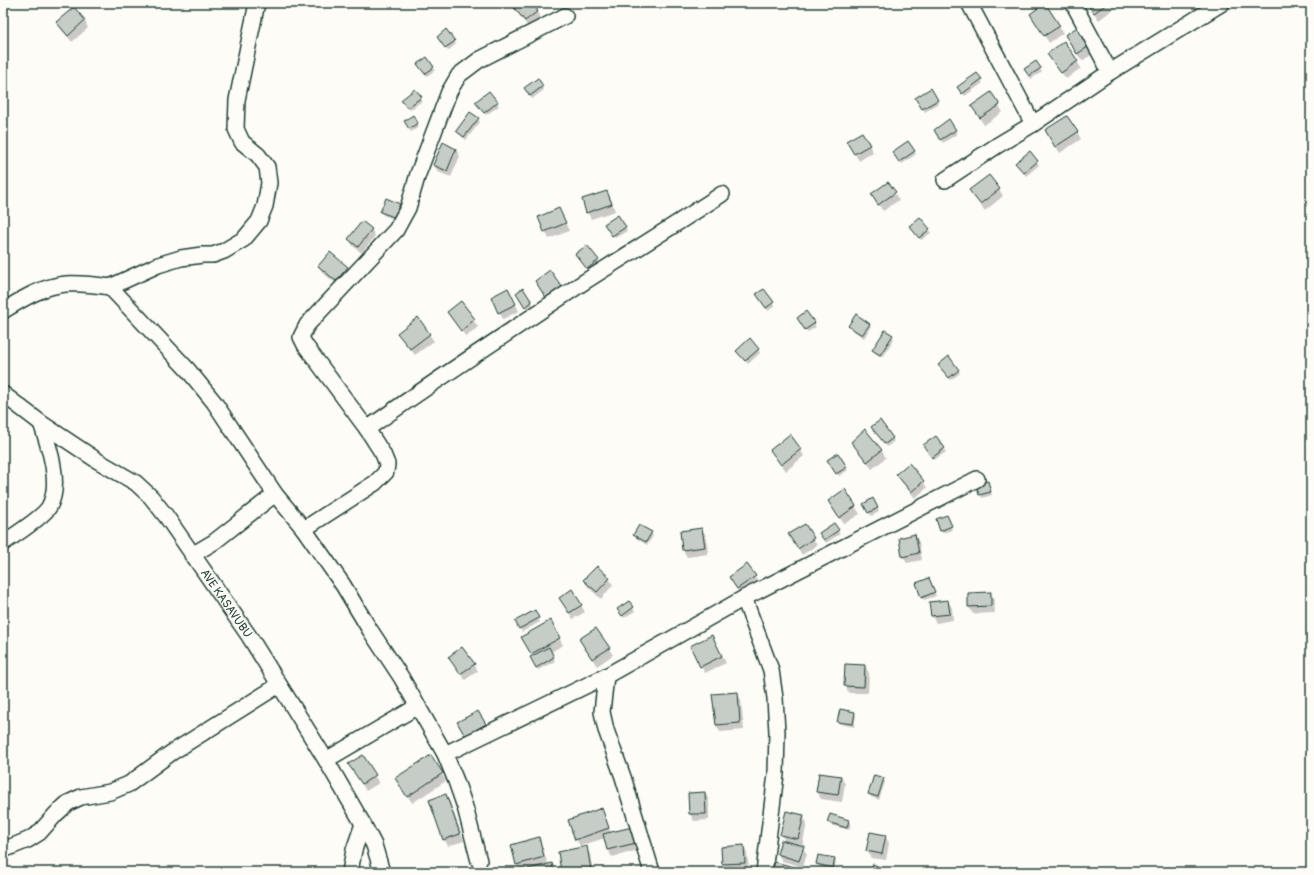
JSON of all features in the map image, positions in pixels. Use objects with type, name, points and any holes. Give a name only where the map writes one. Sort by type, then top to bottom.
[{"type":"street","points":[[3,311],[24,298],[65,284],[110,287],[158,265],[181,258],[213,255],[224,251],[244,239],[260,221],[265,206],[269,183],[267,167],[258,155],[242,142],[236,129],[237,100],[257,3]]},
{"type":"street","points":[[969,3],[1033,124]]},
{"type":"street","points":[[1073,3],[1110,72]]},
{"type":"street","points":[[945,180],[1033,124],[1110,72],[1222,3]]},
{"type":"street","points":[[304,529],[375,483],[386,472],[388,464],[367,429],[306,345],[302,338],[304,331],[338,291],[396,230],[408,208],[418,174],[449,92],[459,75],[479,60],[565,16]]},
{"type":"street","points":[[367,429],[441,377],[722,194]]},
{"type":"street","points":[[110,287],[169,349],[205,391],[275,494],[304,529],[344,585],[418,706],[445,754],[465,807],[479,861]]},
{"type":"street","name":"AVE KASAVUBU","points":[[3,394],[41,423],[98,461],[136,483],[151,497],[166,516],[249,636],[326,760],[374,845],[382,872]]},
{"type":"street","points":[[3,543],[42,515],[48,508],[54,496],[54,472],[49,448],[41,423]]},
{"type":"street","points":[[445,754],[606,676],[744,598],[977,479]]},
{"type":"street","points":[[192,555],[214,542],[275,494]]},
{"type":"street","points":[[744,598],[771,670],[776,698],[776,774],[764,872]]},
{"type":"street","points":[[606,676],[602,712],[606,730],[623,777],[652,872]]},
{"type":"street","points":[[3,850],[28,840],[39,833],[56,814],[68,804],[82,797],[110,792],[129,784],[171,753],[279,685]]},
{"type":"street","points":[[326,760],[418,706]]},
{"type":"street","points":[[350,872],[354,850],[363,824]]},
{"type":"building","points":[[511,3],[532,3],[538,11],[525,21]]},
{"type":"building","points":[[1045,3],[1060,26],[1044,36],[1030,14]]},
{"type":"building","points":[[1086,3],[1108,3],[1094,13]]},
{"type":"building","points":[[74,7],[85,20],[68,36],[56,22]]},
{"type":"building","points":[[1079,26],[1091,45],[1077,54],[1065,35]]},
{"type":"building","points":[[446,29],[455,41],[445,48],[437,37]]},
{"type":"building","points":[[1064,41],[1078,61],[1061,73],[1047,54]]},
{"type":"building","points":[[427,57],[434,67],[425,74],[417,64]]},
{"type":"building","points":[[1036,61],[1041,68],[1029,76],[1024,69]]},
{"type":"building","points":[[977,73],[982,79],[962,94],[957,87]]},
{"type":"building","points":[[538,78],[543,86],[530,96],[524,88]]},
{"type":"building","points":[[931,88],[938,100],[922,109],[915,98]]},
{"type":"building","points":[[415,89],[422,97],[407,108],[401,100]]},
{"type":"building","points":[[489,91],[498,102],[484,113],[475,102]]},
{"type":"building","points":[[991,92],[1000,105],[980,118],[971,106]]},
{"type":"building","points":[[470,112],[479,118],[464,137],[456,131]]},
{"type":"building","points":[[413,115],[418,123],[409,129],[404,121]]},
{"type":"building","points":[[1067,116],[1078,132],[1055,147],[1045,130]]},
{"type":"building","points":[[949,119],[956,130],[940,140],[934,130]]},
{"type":"building","points":[[862,132],[870,145],[854,154],[846,141]]},
{"type":"building","points":[[908,141],[915,151],[899,162],[892,152]]},
{"type":"building","points":[[443,142],[456,149],[447,171],[433,165]]},
{"type":"building","points":[[1030,151],[1038,161],[1024,173],[1015,163]]},
{"type":"building","points":[[989,175],[1000,189],[980,204],[969,190]]},
{"type":"building","points":[[888,182],[896,192],[878,205],[871,194]]},
{"type":"building","points":[[607,191],[612,204],[586,213],[582,199]]},
{"type":"building","points":[[386,198],[400,204],[394,217],[380,212]]},
{"type":"building","points":[[559,208],[566,223],[544,232],[538,217]]},
{"type":"building","points":[[618,215],[626,227],[612,236],[604,224]]},
{"type":"building","points":[[920,217],[930,229],[919,238],[909,226]]},
{"type":"building","points":[[362,221],[372,229],[358,247],[348,239]]},
{"type":"building","points":[[587,245],[599,260],[587,269],[575,254]]},
{"type":"building","points":[[330,252],[348,267],[336,281],[318,266]]},
{"type":"building","points":[[550,270],[562,287],[546,298],[535,281]]},
{"type":"building","points":[[508,288],[516,304],[498,313],[491,297]]},
{"type":"building","points":[[523,288],[532,302],[525,307],[516,293]]},
{"type":"building","points":[[764,289],[774,302],[766,308],[756,294]]},
{"type":"building","points":[[461,301],[475,319],[461,331],[447,312]]},
{"type":"building","points":[[806,311],[815,323],[805,330],[797,318]]},
{"type":"building","points":[[856,314],[870,324],[862,335],[848,326]]},
{"type":"building","points":[[418,317],[430,334],[410,349],[397,333]]},
{"type":"building","points":[[885,330],[893,335],[880,355],[872,350]]},
{"type":"building","points":[[750,338],[759,349],[745,361],[736,351]]},
{"type":"building","points":[[949,356],[959,370],[949,378],[938,365]]},
{"type":"building","points":[[880,420],[893,438],[885,444],[871,427]]},
{"type":"building","points":[[865,429],[882,450],[867,462],[851,442]]},
{"type":"building","points":[[790,434],[801,449],[781,465],[770,450]]},
{"type":"building","points":[[936,436],[945,448],[932,458],[923,445]]},
{"type":"building","points":[[838,453],[847,467],[836,474],[827,460]]},
{"type":"building","points":[[909,463],[924,481],[911,492],[896,474]]},
{"type":"building","points":[[988,481],[991,492],[979,495],[976,484]]},
{"type":"building","points":[[845,489],[856,506],[839,518],[828,501]]},
{"type":"building","points":[[873,498],[878,508],[868,513],[863,504]]},
{"type":"building","points":[[947,515],[952,526],[940,531],[936,519]]},
{"type":"building","points":[[834,523],[839,530],[824,540],[819,533]]},
{"type":"building","points":[[805,524],[814,538],[798,549],[788,534]]},
{"type":"building","points":[[639,525],[652,532],[646,542],[633,535]]},
{"type":"building","points":[[702,528],[705,547],[682,550],[680,531]]},
{"type":"building","points":[[915,534],[919,553],[902,557],[899,538]]},
{"type":"building","points":[[747,564],[756,576],[737,589],[729,577]]},
{"type":"building","points":[[597,566],[610,578],[597,592],[583,580]]},
{"type":"building","points":[[929,578],[935,592],[921,598],[916,583]]},
{"type":"building","points":[[572,589],[582,605],[569,613],[559,598]]},
{"type":"building","points":[[991,592],[991,606],[968,607],[968,593]]},
{"type":"building","points":[[948,600],[950,614],[931,616],[929,602]]},
{"type":"building","points":[[629,601],[634,607],[622,616],[617,609]]},
{"type":"building","points":[[535,610],[539,618],[519,629],[515,621]]},
{"type":"building","points":[[551,620],[560,638],[531,654],[521,637]]},
{"type":"building","points":[[596,628],[610,648],[592,659],[579,639]]},
{"type":"building","points":[[712,635],[722,656],[700,667],[690,646]]},
{"type":"building","points":[[462,647],[475,664],[460,674],[448,657]]},
{"type":"building","points":[[549,647],[554,657],[536,668],[530,657]]},
{"type":"building","points":[[845,664],[865,665],[864,687],[844,686]]},
{"type":"building","points":[[738,692],[740,723],[716,725],[712,694]]},
{"type":"building","points":[[840,709],[855,712],[853,724],[837,722]]},
{"type":"building","points":[[478,711],[486,724],[465,736],[457,722]]},
{"type":"building","points":[[363,755],[376,775],[362,784],[348,764]]},
{"type":"building","points":[[431,755],[443,773],[407,797],[395,778]]},
{"type":"building","points":[[819,773],[841,776],[838,795],[816,792]]},
{"type":"building","points":[[874,775],[884,778],[878,797],[868,794]]},
{"type":"building","points":[[705,792],[706,814],[689,814],[688,793]]},
{"type":"building","points":[[446,794],[460,834],[443,840],[429,800]]},
{"type":"building","points":[[602,808],[609,828],[575,840],[568,820]]},
{"type":"building","points":[[786,811],[804,815],[798,839],[780,835]]},
{"type":"building","points":[[830,814],[849,820],[847,828],[827,822]]},
{"type":"building","points":[[632,827],[636,843],[607,850],[603,834]]},
{"type":"building","points":[[870,832],[886,835],[882,854],[866,851]]},
{"type":"building","points":[[539,837],[544,857],[516,865],[511,845]]},
{"type":"building","points":[[781,840],[804,846],[799,861],[777,854]]},
{"type":"building","points":[[744,845],[745,863],[722,864],[721,847]]},
{"type":"building","points":[[587,846],[591,870],[580,872],[561,872],[558,852]]},
{"type":"building","points":[[818,855],[835,858],[833,868],[816,864]]},
{"type":"building","points":[[775,862],[794,867],[793,872],[772,872]]},
{"type":"building","points":[[552,863],[554,872],[516,872]]},
{"type":"building","points":[[873,864],[882,868],[881,872],[870,872]]}]
